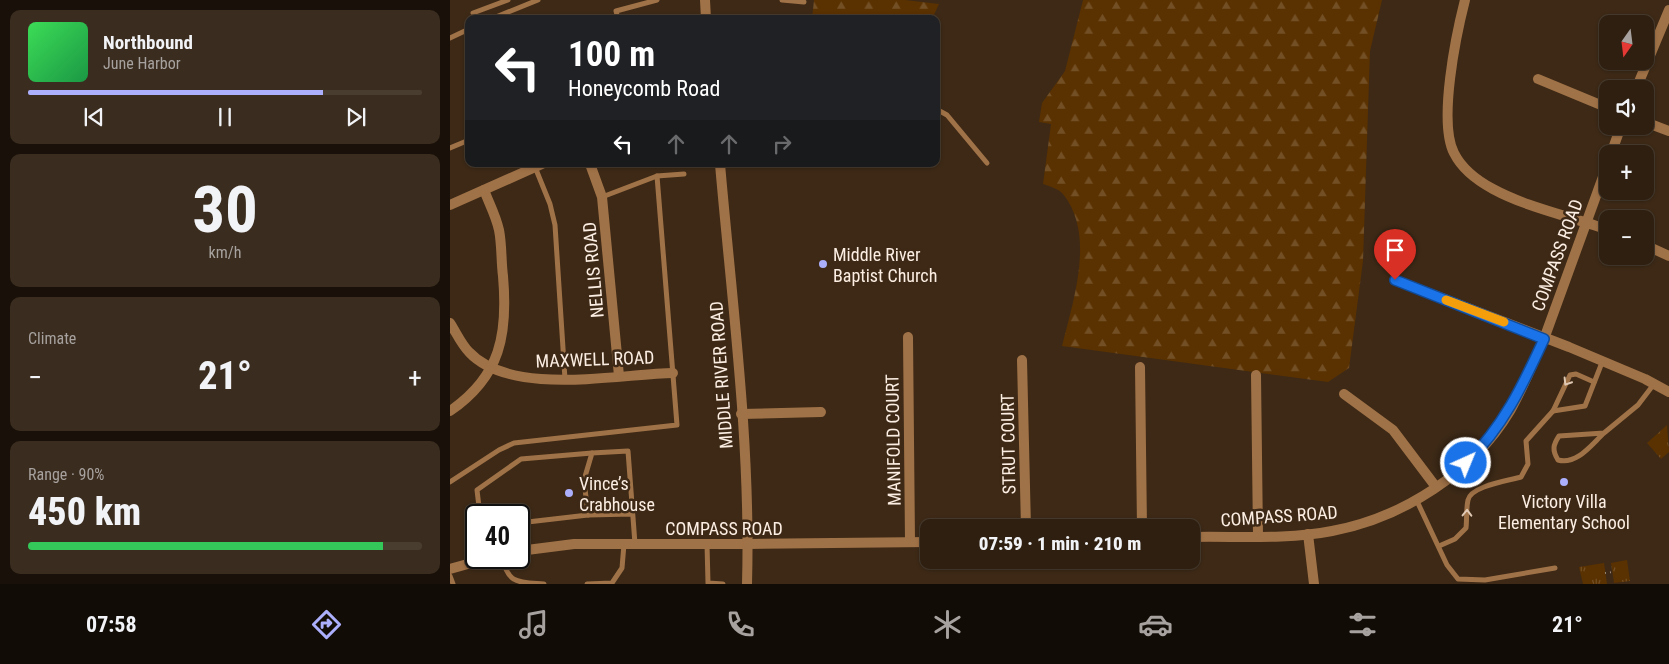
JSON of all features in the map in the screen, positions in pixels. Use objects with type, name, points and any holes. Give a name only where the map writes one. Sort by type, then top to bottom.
[{"type":"street","points":[[705,0],[706,15]]},
{"type":"street","points":[[1465,0],[1447,114],[1454,154],[1468,172],[1495,190],[1599,227]]},
{"type":"street","points":[[1640,80],[1669,10]]},
{"type":"street","points":[[1538,79],[1599,104]]},
{"type":"street","points":[[1654,125],[1669,131]]},
{"type":"street","points":[[450,205],[535,167]]},
{"type":"street","name":"NELLIS ROAD","points":[[591,167],[602,197],[619,376]]},
{"type":"street","name":"MIDDLE RIVER ROAD","points":[[720,167],[741,414],[748,544],[747,584]]},
{"type":"street","name":"COMPASS ROAD","points":[[1200,537],[1308,534],[1330,532],[1365,523],[1416,499],[1436,487],[1466,463],[1495,433],[1509,411],[1544,339],[1599,187]]},
{"type":"street","points":[[450,411],[478,387],[492,367],[501,347],[506,310],[499,230],[484,190]]},
{"type":"street","points":[[1654,249],[1669,256]]},
{"type":"street","points":[[1395,280],[1544,339],[1603,360],[1669,392]]},
{"type":"street","name":"MAXWELL ROAD","points":[[450,323],[469,352],[492,367],[538,380],[674,373]]},
{"type":"street","name":"MANIFOLD COURT","points":[[908,337],[910,542]]},
{"type":"street","name":"STRUT COURT","points":[[1022,360],[1026,519]]},
{"type":"street","points":[[1140,367],[1142,519]]},
{"type":"street","points":[[1256,375],[1258,536]]},
{"type":"street","points":[[1344,394],[1393,430],[1436,487]]},
{"type":"street","points":[[741,414],[821,412]]},
{"type":"street","points":[[1308,534],[1314,584]]},
{"type":"street","name":"COMPASS ROAD","points":[[530,550],[574,544],[920,542]]},
{"type":"street","points":[[450,569],[465,565]]},
{"type":"lane","points":[[473,14],[508,0]]},
{"type":"lane","points":[[500,15],[538,0]]},
{"type":"lane","points":[[617,15],[616,11],[657,0]]},
{"type":"lane","points":[[782,0],[804,2]]},
{"type":"lane","points":[[487,8],[489,15]]},
{"type":"lane","points":[[450,38],[465,31]]},
{"type":"lane","points":[[940,111],[947,115],[987,163]]},
{"type":"lane","points":[[450,148],[465,142]]},
{"type":"lane","points":[[540,167],[555,225],[565,379]]},
{"type":"lane","points":[[602,197],[657,176],[684,174]]},
{"type":"lane","points":[[450,482],[499,450],[514,443],[677,425],[657,176]]},
{"type":"lane","points":[[1552,411],[1585,406],[1603,360]]},
{"type":"lane","points":[[1439,546],[1455,539],[1466,528],[1468,498],[1472,492],[1520,477],[1528,464],[1526,441],[1552,411],[1570,375],[1576,374],[1594,382]]},
{"type":"lane","points":[[1604,433],[1559,436],[1554,444],[1553,452],[1558,460],[1565,462],[1577,458],[1638,404],[1654,384]]},
{"type":"lane","points":[[477,504],[477,490],[521,459],[628,451],[635,544]]},
{"type":"lane","points":[[588,515],[584,480],[592,453]]},
{"type":"lane","points":[[1416,499],[1452,573],[1464,580],[1484,580],[1555,568]]},
{"type":"lane","points":[[530,522],[588,515],[632,514]]},
{"type":"lane","points":[[587,584],[612,583],[622,568],[624,544]]},
{"type":"lane","points":[[707,544],[708,583],[724,584]]},
{"type":"lane","points":[[504,569],[505,574],[514,582],[544,584]]},
{"type":"lane","points":[[450,576],[453,584]]},
{"type":"path","points":[[1605,573],[1613,572]]},
{"type":"green space","points":[[814,0],[905,0],[939,4],[934,15],[812,15]]},
{"type":"green space","points":[[1083,0],[1382,0],[1370,51],[1363,261],[1349,368],[1328,382],[1062,346],[1076,289],[1080,248],[1073,210],[1061,192],[1043,184],[1051,124],[1039,122],[1042,103],[1065,71]]},
{"type":"green space","points":[[1667,425],[1669,452],[1661,459],[1647,443]]},
{"type":"green space","points":[[1627,560],[1630,581],[1614,583],[1611,563]]},
{"type":"green space","points":[[1604,563],[1607,584],[1583,584],[1579,567]]},
{"type":"slow traffic","points":[[1446,300],[1504,322]]},
{"type":"place","name":"Middle River Baptist Church","points":[[823,264]]},
{"type":"place","name":"Victory Villa Elementary School","points":[[1564,482]]},
{"type":"place","name":"Vince’s Crabhouse","points":[[569,493]]},
{"type":"route","points":[[1395,280],[1529,331],[1544,339],[1509,411],[1495,433],[1466,463]]}]
